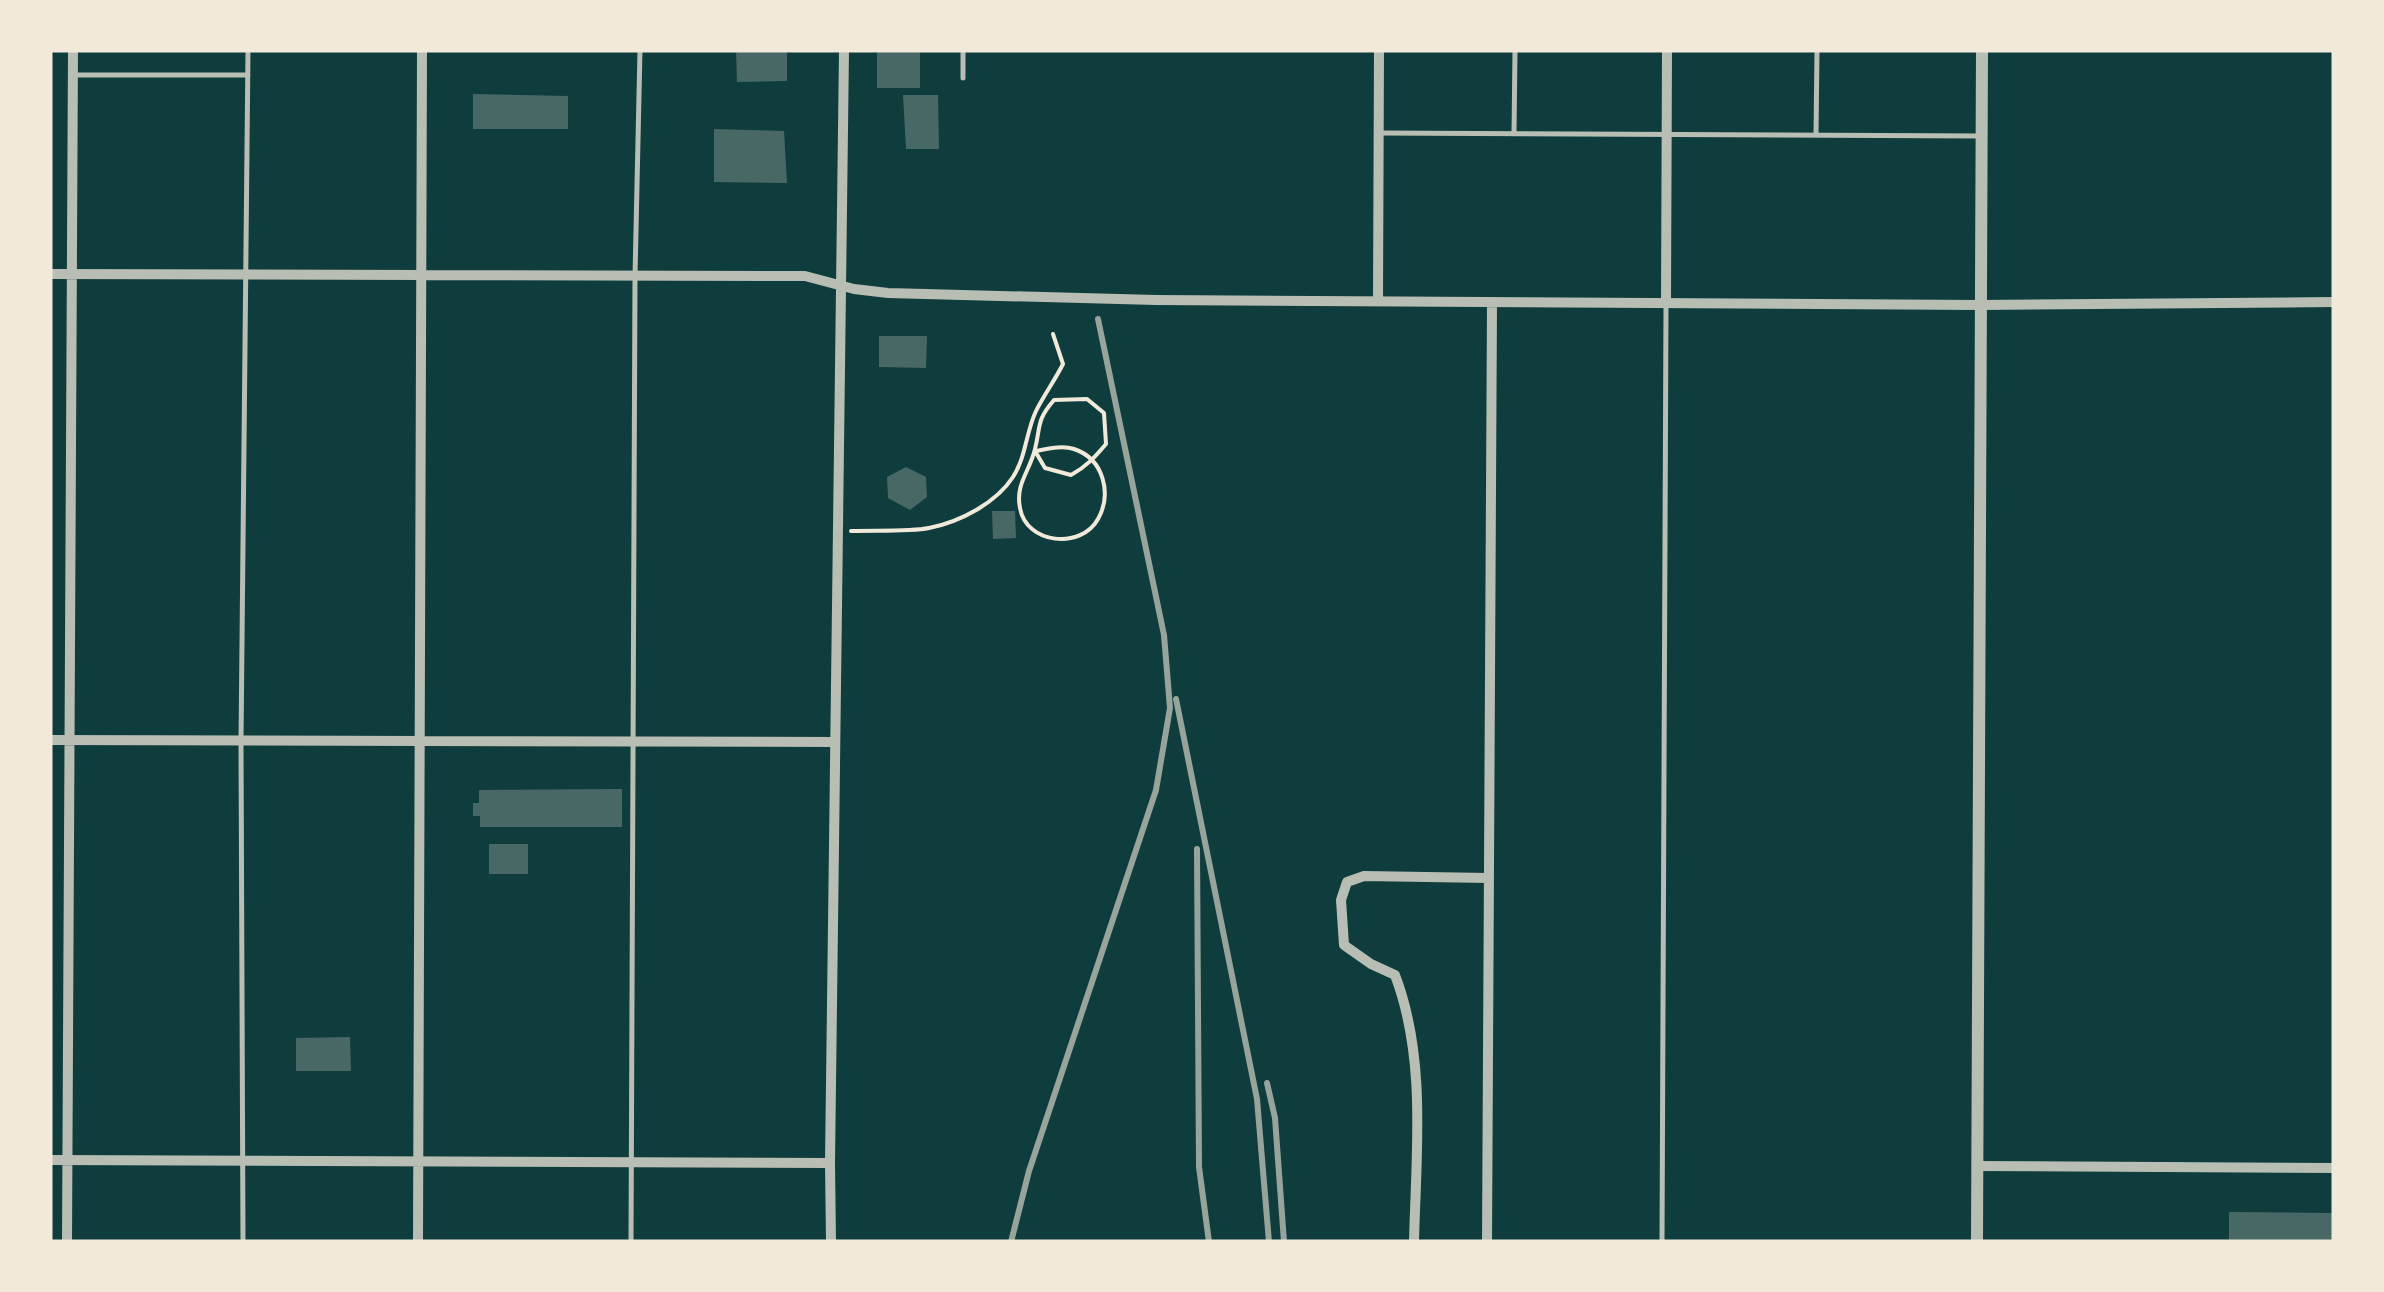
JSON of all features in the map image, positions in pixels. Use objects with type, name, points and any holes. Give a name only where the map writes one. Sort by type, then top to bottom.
[{"type":"street","points":[[67,1242],[72,50]]},
{"type":"street","points":[[418,1242],[422,50]]},
{"type":"street","points":[[831,1242],[844,50]]},
{"type":"street","points":[[1378,302],[1379,50]]},
{"type":"street","points":[[1666,303],[1668,50]]},
{"type":"street","points":[[1977,1242],[1982,50]]},
{"type":"street","points":[[50,274],[805,276],[854,290],[888,293],[1084,300],[1981,305],[2334,302]]},
{"type":"street","points":[[1487,1242],[1492,302]]},
{"type":"street","points":[[50,740],[835,742]]},
{"type":"street","points":[[1414,1242],[1417,1078],[1403,996],[1395,975],[1371,964],[1344,944],[1341,900],[1347,882],[1364,876],[1489,878]]},
{"type":"street","points":[[50,1160],[830,1163]]},
{"type":"street","points":[[1977,1166],[2334,1168]]},
{"type":"lane","points":[[243,1242],[241,742],[248,50]]},
{"type":"lane","points":[[631,1242],[640,50]]},
{"type":"lane","points":[[963,50],[963,78]]},
{"type":"lane","points":[[1514,50],[1514,134]]},
{"type":"lane","points":[[1816,135],[1817,50]]},
{"type":"lane","points":[[72,75],[248,75]]},
{"type":"lane","points":[[1379,133],[1982,136]]},
{"type":"lane","points":[[1662,1242],[1666,303]]},
{"type":"path","points":[[837,532],[926,529],[989,502],[1020,464],[1036,412],[1063,364],[1053,334]]},
{"type":"path","points":[[1050,390],[1054,400]]},
{"type":"path","points":[[1035,450],[1045,468],[1070,475],[1093,460],[1106,444],[1104,413],[1087,399],[1054,400],[1043,413],[1035,450],[1018,490],[1020,513],[1028,526],[1047,538],[1065,540],[1089,532],[1105,502],[1106,486],[1093,460],[1074,449],[1035,450]]},
{"type":"building","points":[[736,50],[787,50],[787,81],[737,82]]},
{"type":"building","points":[[877,50],[920,50],[920,88],[877,88]]},
{"type":"building","points":[[473,94],[568,96],[568,129],[473,129]]},
{"type":"building","points":[[903,95],[938,95],[939,149],[906,149]]},
{"type":"building","points":[[714,129],[784,131],[787,183],[714,182]]},
{"type":"building","points":[[879,336],[927,336],[926,368],[879,367]]},
{"type":"building","points":[[906,467],[926,477],[927,497],[910,510],[888,498],[887,477]]},
{"type":"building","points":[[992,511],[1015,511],[1016,538],[993,539]]},
{"type":"building","points":[[622,789],[622,827],[480,827],[480,816],[473,816],[479,790]]},
{"type":"building","points":[[489,844],[528,844],[528,874],[489,874]]},
{"type":"building","points":[[350,1037],[351,1071],[296,1071],[296,1038]]},
{"type":"building","points":[[2229,1212],[2334,1213],[2334,1242],[2229,1242]]},
{"type":"railway","points":[[1011,1242],[1029,1171],[1156,790],[1170,708],[1164,635],[1098,319]]},
{"type":"railway","points":[[1176,699],[1257,1099],[1269,1242]]},
{"type":"railway","points":[[1197,849],[1199,1167],[1209,1242]]},
{"type":"railway","points":[[1267,1083],[1275,1118],[1284,1242]]}]
